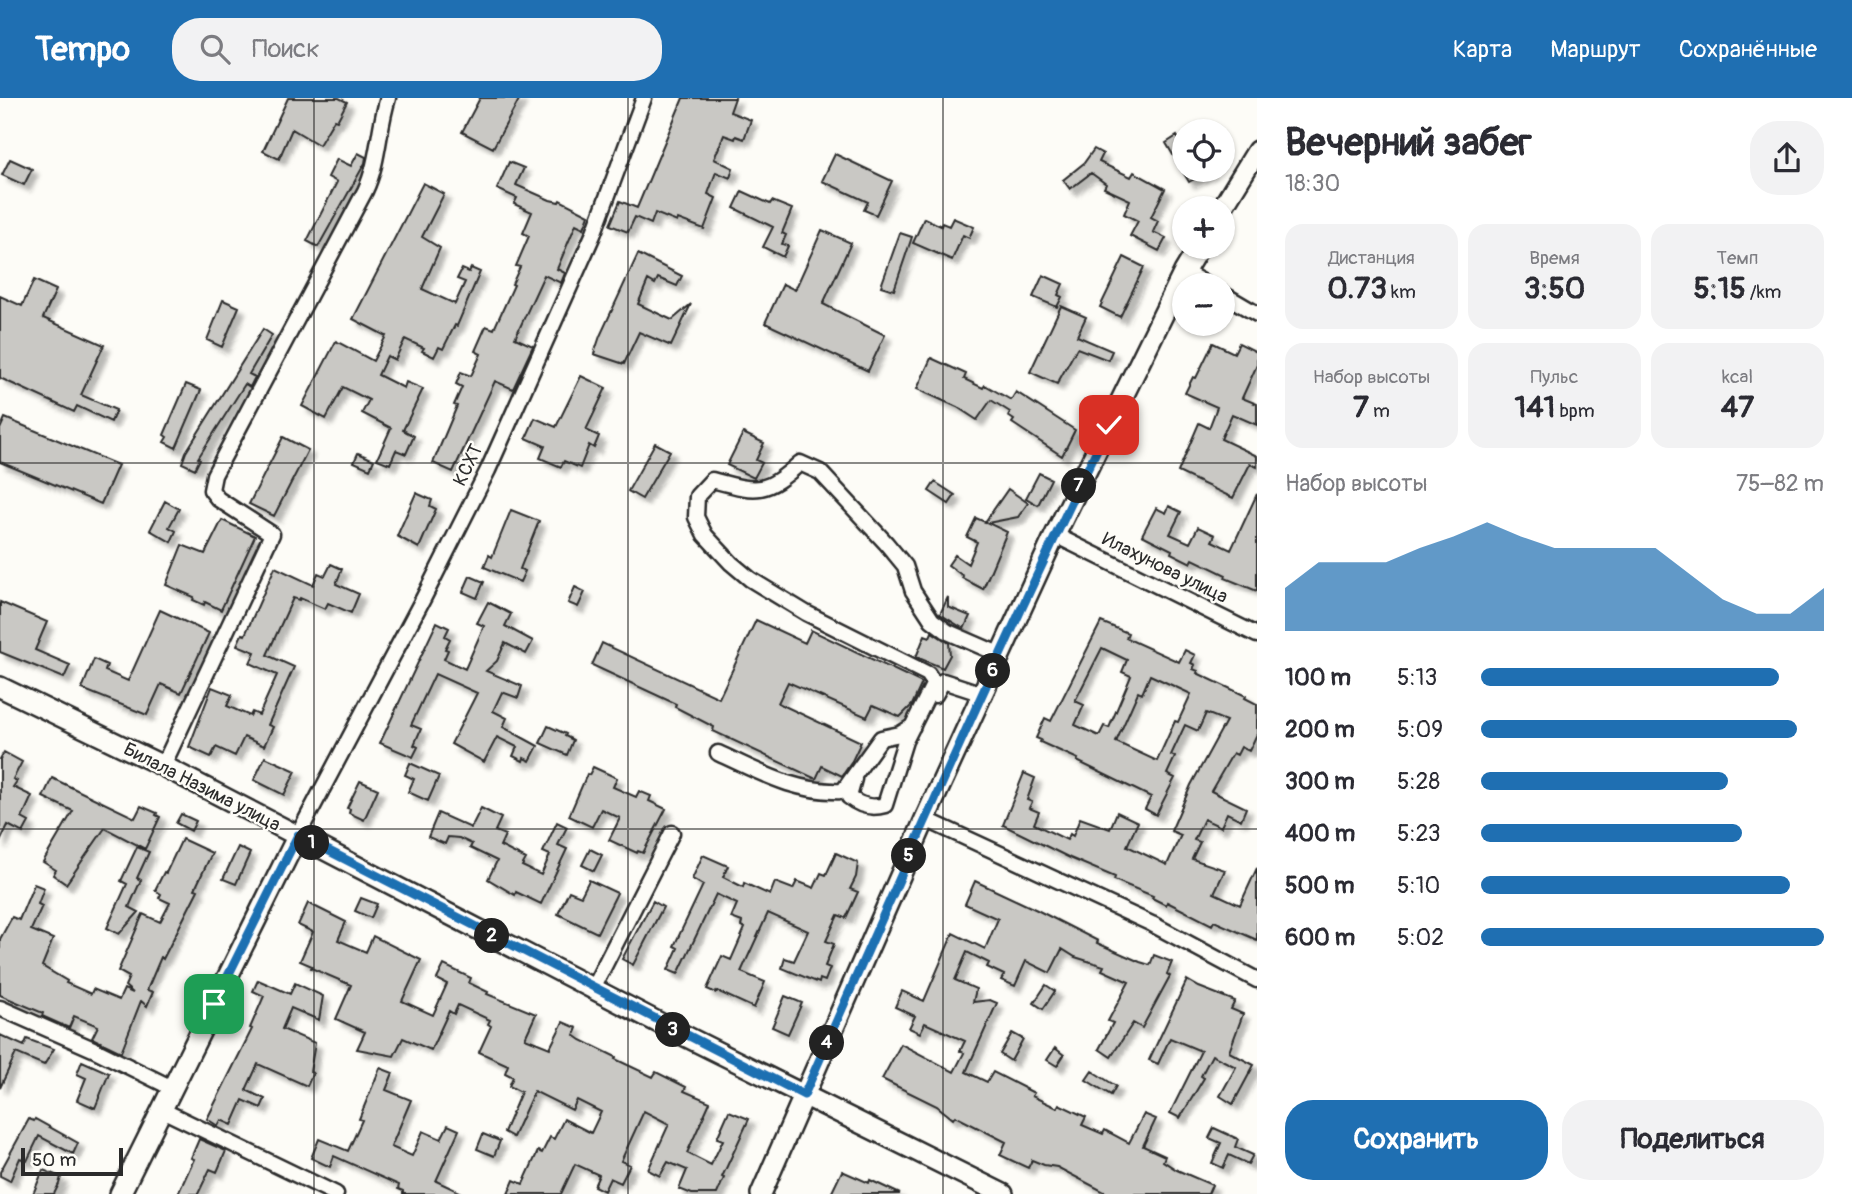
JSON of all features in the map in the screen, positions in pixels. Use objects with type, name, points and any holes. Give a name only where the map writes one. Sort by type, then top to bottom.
[{"type":"street","points":[[163,766],[272,534],[218,499],[211,490],[214,475],[373,175],[381,121],[388,98]]},
{"type":"street","name":"КСХТ","points":[[298,835],[488,470],[593,235],[645,98]]},
{"type":"street","points":[[1229,196],[1257,151]]},
{"type":"street","points":[[761,1194],[925,820],[1055,535],[1192,259]]},
{"type":"street","points":[[1235,301],[1257,314]]},
{"type":"street","points":[[718,753],[769,778],[827,792],[843,791],[881,738],[900,734],[915,725],[934,683],[928,674],[806,613],[750,579],[731,563],[705,536],[695,517],[697,496],[712,480],[738,487],[763,489],[782,479],[800,463],[820,472],[905,566],[914,591],[932,620],[948,632],[1001,655]]},
{"type":"street","name":"Илахунова улица","points":[[1055,535],[1257,635]]},
{"type":"street","points":[[854,779],[849,797],[859,806],[885,805],[905,741],[943,681],[983,694]]},
{"type":"street","name":"Билала Назима улица","points":[[0,687],[163,766],[593,988],[1003,1194]]},
{"type":"street","points":[[925,820],[1152,924],[1257,980]]},
{"type":"street","points":[[593,988],[672,833]]},
{"type":"street","points":[[120,1194],[298,835]]},
{"type":"street","points":[[0,1008],[172,1088]]},
{"type":"street","points":[[160,1109],[336,1194]]},
{"type":"building","points":[[288,98],[339,98],[347,102],[319,145],[292,129],[279,159],[263,151]]},
{"type":"building","points":[[480,98],[520,98],[493,148],[462,132]]},
{"type":"building","points":[[683,98],[735,98],[730,112],[751,120],[744,139],[724,135],[714,159],[733,168],[730,178],[716,172],[708,194],[716,198],[704,229],[655,213],[651,224],[635,217],[628,232],[610,225],[620,201],[637,208]]},
{"type":"building","points":[[1172,139],[1172,153],[1166,143]]},
{"type":"building","points":[[1094,149],[1103,154],[1099,162],[1131,177],[1134,172],[1165,189],[1151,217],[1158,221],[1153,232],[1166,238],[1159,251],[1130,236],[1138,221],[1124,214],[1130,200],[1104,188],[1106,184],[1091,173],[1070,189],[1063,180],[1084,163]]},
{"type":"building","points":[[358,153],[366,157],[365,163],[318,247],[307,241],[337,182],[328,177],[337,159],[351,166]]},
{"type":"building","points":[[835,154],[892,181],[876,215],[864,210],[868,202],[822,181]]},
{"type":"building","points":[[10,159],[32,169],[24,185],[2,175]]},
{"type":"building","points":[[509,162],[524,168],[516,185],[550,200],[560,200],[589,215],[584,228],[576,224],[557,269],[565,273],[561,283],[544,275],[515,338],[533,346],[513,389],[495,381],[453,472],[433,463],[457,406],[454,405],[462,387],[456,384],[461,372],[471,376],[481,354],[475,351],[486,326],[494,329],[514,285],[512,284],[520,267],[516,266],[529,236],[523,233],[532,212],[514,204],[517,198],[497,189]]},
{"type":"building","points":[[423,183],[444,194],[422,237],[440,248],[422,289],[455,304],[465,282],[457,279],[462,269],[469,272],[471,268],[480,272],[457,326],[455,325],[443,349],[439,347],[434,357],[422,351],[424,348],[405,339],[395,360],[387,356],[378,375],[404,388],[406,382],[423,389],[403,430],[414,436],[406,454],[396,450],[390,464],[377,459],[391,428],[362,413],[369,400],[343,387],[326,419],[302,406],[336,341],[373,361],[386,336],[353,319]]},
{"type":"building","points":[[742,191],[770,204],[772,201],[792,209],[782,233],[786,235],[782,244],[788,246],[783,257],[763,247],[773,227],[734,208]]},
{"type":"building","points":[[924,218],[941,226],[942,223],[949,226],[953,218],[974,227],[969,238],[963,235],[952,260],[913,243]]},
{"type":"building","points":[[822,230],[851,243],[823,304],[885,335],[868,371],[765,323],[783,284],[795,290]]},
{"type":"building","points":[[900,233],[912,237],[894,290],[881,286]]},
{"type":"building","points":[[638,254],[682,276],[677,286],[658,278],[655,284],[648,280],[638,304],[672,320],[691,304],[671,346],[639,332],[624,364],[594,354]]},
{"type":"building","points":[[1124,257],[1144,267],[1120,317],[1100,307]]},
{"type":"building","points":[[1043,275],[1063,284],[1058,295],[1062,297],[1057,307],[1033,297]]},
{"type":"building","points":[[34,280],[56,290],[43,318],[104,345],[81,395],[116,410],[111,422],[77,406],[74,412],[0,378],[0,296],[22,306]]},
{"type":"building","points":[[223,300],[239,307],[222,347],[207,340]]},
{"type":"building","points":[[1061,306],[1086,317],[1077,336],[1112,351],[1108,360],[1077,348],[1057,384],[1030,372]]},
{"type":"building","points":[[263,329],[272,335],[249,374],[255,377],[250,387],[245,384],[198,458],[200,459],[195,469],[182,463],[186,452]]},
{"type":"building","points":[[1213,343],[1234,353],[1239,343],[1257,352],[1257,365],[1242,398],[1257,404],[1257,425],[1232,414],[1221,439],[1257,456],[1257,467],[1250,464],[1233,498],[1178,472],[1199,423],[1209,428],[1217,407],[1185,393],[1193,377],[1196,378]]},
{"type":"building","points":[[931,358],[966,374],[964,379],[983,388],[985,385],[1011,400],[1016,392],[1075,430],[1062,456],[1012,423],[1014,420],[1008,416],[1010,412],[991,400],[977,420],[957,407],[917,389]]},
{"type":"building","points":[[581,376],[606,388],[586,430],[599,436],[594,448],[589,445],[580,468],[564,461],[561,467],[540,458],[545,446],[526,438],[535,418],[556,427]]},
{"type":"building","points":[[186,384],[201,390],[176,448],[164,442],[167,437],[164,435]]},
{"type":"building","points":[[5,418],[118,465],[101,504],[0,462],[0,429]]},
{"type":"building","points":[[743,433],[764,443],[756,460],[762,463],[754,478],[727,465]]},
{"type":"building","points":[[283,437],[308,450],[274,516],[249,504]]},
{"type":"building","points":[[655,443],[670,451],[642,499],[628,491]]},
{"type":"building","points":[[358,453],[374,460],[370,469],[354,462]]},
{"type":"building","points":[[1039,473],[1051,479],[1038,505],[1026,498]]},
{"type":"building","points":[[935,482],[955,495],[949,504],[929,491]]},
{"type":"building","points":[[1008,489],[1028,503],[1018,517],[988,523],[1007,532],[983,589],[962,578],[963,576],[948,565],[955,555],[968,564],[977,542],[967,537],[976,518],[985,522]]},
{"type":"building","points":[[416,493],[432,500],[430,506],[436,509],[419,548],[397,536]]},
{"type":"building","points":[[1257,494],[1257,591],[1225,578],[1226,575],[1193,559],[1191,563],[1142,535],[1156,508],[1166,513],[1169,506],[1181,512],[1170,534],[1190,543],[1198,527],[1215,535],[1212,541],[1231,550]]},
{"type":"building","points":[[165,501],[179,509],[169,527],[176,531],[171,542],[150,530]]},
{"type":"building","points":[[511,510],[539,521],[520,569],[525,571],[520,582],[484,567],[489,555],[492,557]]},
{"type":"building","points":[[222,520],[255,536],[221,610],[205,602],[204,605],[193,600],[194,597],[166,585],[182,545],[205,554]]},
{"type":"building","points":[[331,564],[342,569],[336,584],[359,594],[351,613],[328,603],[325,609],[300,598],[293,598],[267,655],[294,667],[268,725],[273,727],[264,746],[244,737],[235,756],[216,747],[211,757],[189,747],[212,687],[232,695],[227,706],[250,716],[252,712],[259,715],[277,675],[250,663],[255,652],[237,645],[242,634],[245,635],[275,567],[313,585],[318,573],[325,576]]},
{"type":"building","points":[[470,576],[484,582],[477,598],[463,592]]},
{"type":"building","points":[[575,587],[585,592],[578,607],[568,603]]},
{"type":"building","points":[[948,597],[948,607],[970,616],[964,629],[940,614]]},
{"type":"building","points":[[0,602],[47,622],[35,650],[70,665],[64,678],[0,652]]},
{"type":"building","points":[[488,602],[511,614],[505,626],[533,641],[526,654],[505,643],[497,661],[486,671],[522,686],[518,698],[502,692],[493,711],[507,718],[503,727],[538,746],[530,761],[513,756],[517,747],[497,737],[484,762],[451,744],[477,693],[435,674],[411,725],[421,729],[414,745],[418,747],[413,757],[380,743],[437,622],[449,628],[445,636],[450,639],[444,659],[465,669],[484,626],[477,623]]},
{"type":"building","points":[[160,610],[209,633],[181,693],[161,684],[147,715],[82,689],[94,659],[107,665],[105,671],[128,681]]},
{"type":"building","points":[[756,620],[805,643],[811,630],[922,683],[912,705],[900,717],[873,705],[867,717],[788,682],[778,703],[861,742],[842,776],[822,766],[816,779],[713,731],[714,727],[675,707],[676,704],[592,665],[602,643],[719,698]]},
{"type":"building","points":[[1101,622],[1128,633],[1126,638],[1179,662],[1185,650],[1195,655],[1191,663],[1195,665],[1193,669],[1198,671],[1197,673],[1257,704],[1257,734],[1249,751],[1241,747],[1237,755],[1233,753],[1211,791],[1246,808],[1241,820],[1227,813],[1221,827],[1204,819],[1194,840],[1200,842],[1192,859],[1225,870],[1214,893],[1240,905],[1257,868],[1257,940],[1214,921],[1212,925],[1167,902],[1166,905],[1152,898],[1153,896],[1114,880],[1115,877],[1003,825],[1024,773],[1035,778],[1027,800],[1032,802],[1029,808],[1039,812],[1034,824],[1067,840],[1070,834],[1073,836],[1080,818],[1110,829],[1117,812],[1138,822],[1127,846],[1167,865],[1181,835],[1171,831],[1191,785],[1226,721],[1206,713],[1198,731],[1185,725],[1171,755],[1175,757],[1167,774],[1175,778],[1156,815],[1145,809],[1151,797],[1040,742],[1041,740],[1036,738],[1045,718],[1051,721]],"holes":[[[1102,648],[1127,660],[1122,672],[1131,676],[1109,728],[1104,726],[1099,736],[1075,725],[1084,705],[1075,701]],[[1150,675],[1191,694],[1157,761],[1116,742],[1138,692],[1142,694]]]},
{"type":"building","points":[[932,632],[949,643],[950,655],[943,668],[916,657],[925,635],[930,637]]},
{"type":"building","points":[[548,726],[573,740],[567,755],[540,743]]},
{"type":"building","points":[[4,752],[22,762],[13,779],[17,781],[13,787],[32,796],[22,818],[29,822],[23,833],[8,825],[0,842],[0,759]]},
{"type":"building","points":[[265,757],[296,771],[284,795],[254,780]]},
{"type":"building","points":[[410,763],[439,776],[428,801],[408,792],[414,779],[405,775]]},
{"type":"building","points":[[593,767],[617,778],[613,787],[636,797],[639,791],[651,796],[649,801],[666,809],[643,853],[637,853],[609,840],[620,818],[601,809],[592,827],[569,816],[587,774],[589,775]]},
{"type":"building","points":[[52,778],[135,818],[141,806],[157,813],[160,817],[145,849],[105,828],[66,884],[53,875],[56,870],[43,862],[73,811],[43,797]]},
{"type":"building","points":[[360,781],[378,789],[364,820],[349,813],[350,809],[347,808]]},
{"type":"building","points":[[481,808],[501,818],[495,831],[505,835],[500,846],[526,859],[522,866],[541,875],[550,855],[543,852],[557,822],[567,827],[558,845],[567,849],[541,904],[516,892],[515,895],[488,879],[497,861],[470,848],[472,844],[459,838],[448,837],[445,844],[428,837],[438,813],[471,828]]},
{"type":"building","points":[[181,814],[196,821],[191,831],[176,823]]},
{"type":"building","points":[[182,839],[212,853],[195,889],[198,890],[163,959],[161,957],[147,990],[153,992],[147,1006],[141,1001],[121,1052],[92,1038],[98,1026],[74,1016],[69,1028],[42,1016],[43,1013],[0,995],[0,939],[12,917],[19,920],[34,884],[44,888],[38,904],[42,906],[31,930],[53,939],[42,966],[67,981],[66,983],[91,994],[93,989],[119,1000],[124,989],[133,993],[125,986],[129,977],[118,971],[143,914],[160,922],[170,903],[159,898],[161,894],[155,890]]},
{"type":"building","points":[[137,847],[149,852],[137,878],[141,880],[129,907],[139,912],[119,934],[107,928],[127,884],[121,881]]},
{"type":"building","points":[[238,847],[250,853],[236,884],[223,879]]},
{"type":"building","points":[[590,849],[602,855],[594,871],[582,865]]},
{"type":"building","points":[[836,853],[858,863],[856,877],[850,889],[858,892],[846,918],[838,915],[826,941],[834,944],[825,966],[830,968],[825,981],[820,979],[819,983],[782,968],[785,958],[794,961],[808,931],[768,913],[741,972],[765,982],[754,1008],[707,989],[722,956],[731,960],[745,928],[741,926],[742,922],[731,918],[737,904],[716,894],[678,974],[668,970],[678,948],[674,946],[703,885],[692,879],[703,855],[728,866],[723,877],[743,887],[744,883],[770,895],[775,882],[793,889],[797,881],[814,888],[821,873],[826,875]]},
{"type":"building","points":[[589,880],[617,893],[597,933],[558,914],[569,891],[581,896]]},
{"type":"building","points":[[975,881],[1140,962],[1150,965],[1154,955],[1172,962],[1167,974],[1170,976],[1142,1028],[1133,1023],[1111,1057],[1099,1049],[1113,1023],[1108,1021],[1129,982],[1102,970],[1104,966],[1075,957],[1062,949],[1050,973],[1026,961],[1015,986],[1001,980],[1004,975],[987,967],[989,963],[967,952],[955,980],[976,989],[973,1002],[990,1000],[997,1003],[966,1072],[987,1082],[993,1072],[1034,1093],[1032,1096],[1057,1108],[1059,1104],[1086,1117],[1082,1125],[1103,1134],[1105,1130],[1129,1143],[1144,1114],[1156,1119],[1143,1146],[1165,1156],[1163,1161],[1177,1170],[1212,1185],[1208,1194],[1108,1194],[1057,1167],[1032,1160],[1028,1168],[1000,1155],[1006,1142],[955,1116],[953,1119],[937,1106],[882,1079],[901,1044],[954,1072],[964,1053],[960,1051],[965,1041],[925,1023],[920,1033],[909,1028],[915,1016],[895,1007],[902,991],[924,1001],[953,933],[985,949],[998,919],[965,904]]},
{"type":"building","points":[[361,898],[377,904],[371,918],[355,911]]},
{"type":"building","points":[[653,901],[663,907],[633,965],[622,959]]},
{"type":"building","points":[[308,903],[346,922],[338,940],[366,952],[373,936],[421,960],[402,1001],[433,1015],[447,984],[437,979],[444,965],[471,978],[469,983],[488,992],[487,994],[536,1014],[525,1038],[550,1048],[563,1022],[577,1028],[574,1035],[581,1040],[616,1057],[615,1059],[653,1077],[656,1072],[686,1087],[684,1091],[710,1102],[687,1153],[711,1165],[723,1140],[717,1138],[729,1111],[749,1119],[717,1194],[692,1194],[679,1189],[687,1170],[668,1162],[660,1176],[648,1170],[669,1124],[644,1111],[621,1161],[630,1165],[621,1183],[610,1178],[604,1191],[594,1186],[599,1175],[575,1164],[561,1194],[508,1194],[514,1180],[523,1184],[538,1151],[542,1153],[550,1137],[554,1139],[564,1119],[591,1133],[601,1112],[577,1100],[572,1110],[534,1091],[513,1137],[504,1132],[521,1092],[509,1086],[513,1077],[505,1073],[508,1065],[479,1052],[491,1026],[488,1024],[490,1020],[458,1005],[454,1014],[449,1011],[431,1050],[403,1038],[394,1056],[357,1049],[365,1032],[336,1019],[351,985],[300,961],[313,932],[298,925]]},
{"type":"building","points":[[258,980],[290,994],[295,983],[323,996],[319,1020],[291,1008],[282,1029],[315,1043],[310,1072],[313,1073],[307,1086],[258,1064],[246,1090],[265,1099],[261,1108],[243,1100],[232,1125],[221,1120],[218,1126],[207,1119],[252,1029],[250,1028],[264,996],[253,991]]},
{"type":"building","points":[[1187,980],[1235,1001],[1231,1009],[1243,1014],[1229,1052],[1254,1065],[1233,1104],[1220,1096],[1236,1067],[1212,1055],[1201,1076],[1204,1078],[1180,1118],[1170,1113],[1201,1051],[1170,1038],[1158,1064],[1149,1060]]},
{"type":"building","points":[[1046,985],[1055,991],[1043,1009],[1034,1003]]},
{"type":"building","points":[[785,996],[802,1003],[788,1034],[772,1027]]},
{"type":"building","points":[[1012,1033],[1023,1039],[1011,1061],[1000,1054]]},
{"type":"building","points":[[0,1035],[24,1046],[27,1039],[54,1049],[44,1065],[16,1053],[0,1088]]},
{"type":"building","points":[[1055,1048],[1064,1055],[1057,1066],[1047,1060]]},
{"type":"building","points":[[82,1061],[109,1073],[95,1108],[77,1100],[86,1078],[77,1074]]},
{"type":"building","points":[[380,1068],[393,1073],[386,1090],[411,1100],[391,1147],[412,1156],[423,1131],[441,1139],[448,1125],[459,1130],[436,1181],[464,1194],[403,1194],[403,1191],[398,1189],[399,1185],[334,1156],[330,1167],[311,1158],[319,1139],[348,1151]]},
{"type":"building","points":[[1092,1071],[1116,1086],[1111,1095],[1086,1080]]},
{"type":"building","points":[[29,1119],[35,1119],[78,1143],[73,1154],[39,1136],[27,1161],[20,1158],[10,1181],[0,1176],[0,1172]]},
{"type":"building","points":[[1214,1128],[1238,1139],[1235,1147],[1253,1155],[1248,1164],[1229,1155],[1223,1168],[1212,1163],[1221,1143],[1209,1138]]},
{"type":"building","points":[[483,1134],[500,1141],[494,1156],[477,1149]]},
{"type":"building","points":[[199,1139],[226,1151],[217,1172],[210,1169],[198,1194],[178,1194],[194,1159],[191,1158]]},
{"type":"building","points":[[43,1170],[61,1177],[54,1194],[33,1194]]},
{"type":"building","points":[[842,1171],[869,1183],[870,1180],[900,1194],[831,1194]]},
{"type":"route","points":[[214,1004],[298,835],[665,1026],[804,1095],[925,820],[1055,535],[1109,425]]}]
